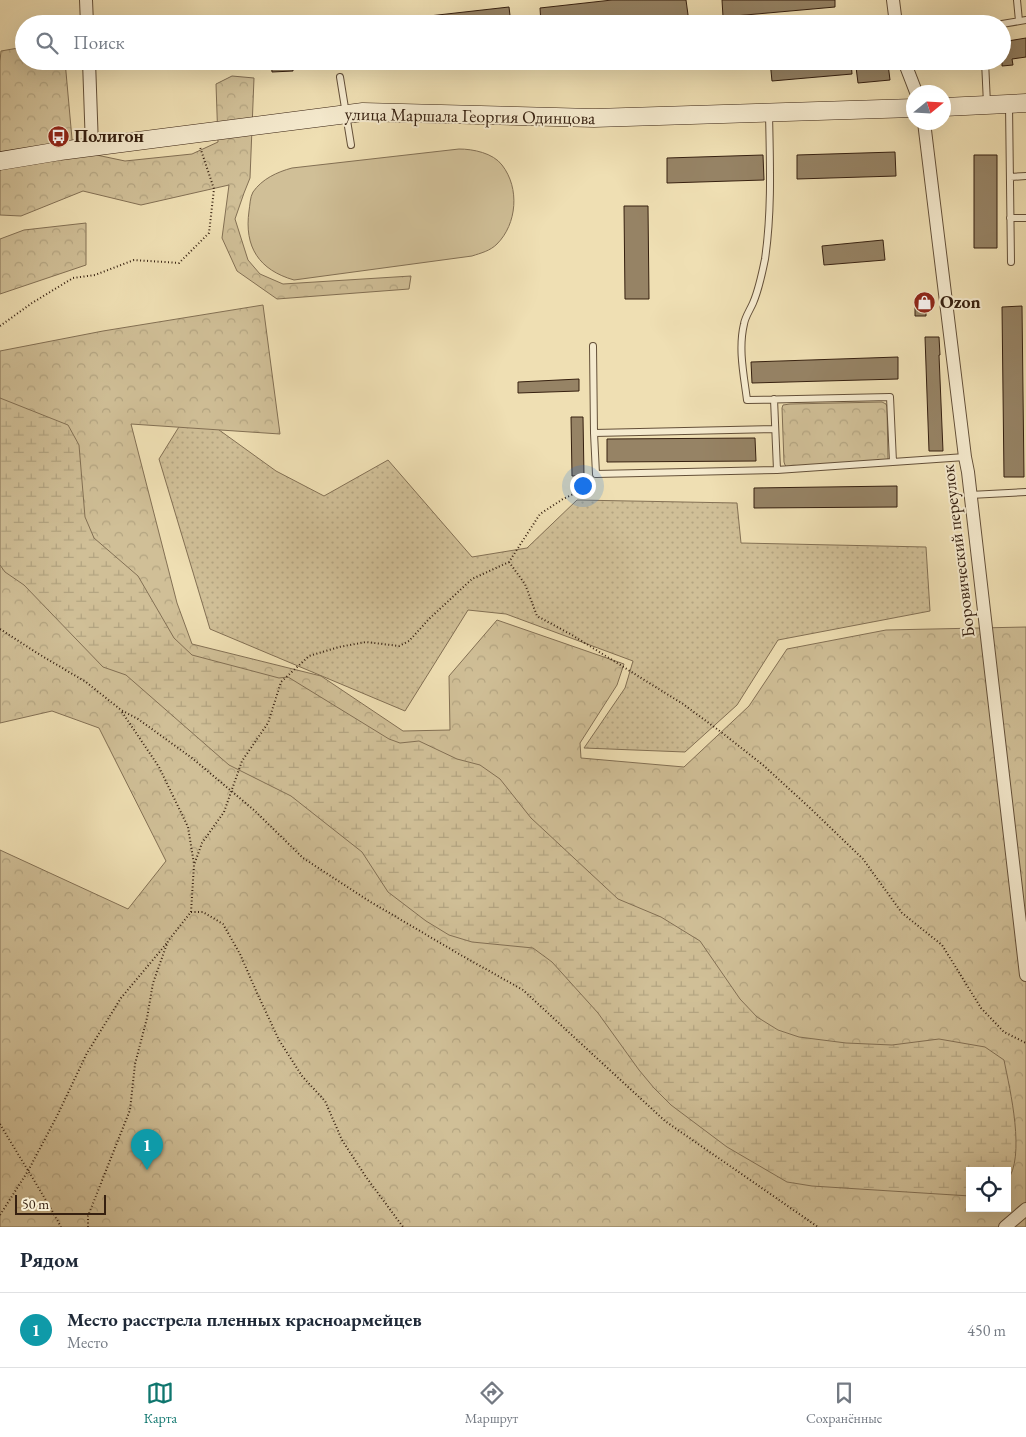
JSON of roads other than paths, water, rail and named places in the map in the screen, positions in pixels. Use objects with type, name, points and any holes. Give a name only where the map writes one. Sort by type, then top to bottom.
[{"type":"street","points":[[86,0],[87,15]]},
{"type":"street","points":[[893,0],[895,15]]},
{"type":"street","points":[[89,70],[92,147]]},
{"type":"street","points":[[907,70],[913,85]]},
{"type":"street","points":[[951,107],[1017,104]]},
{"type":"street","name":"улица Маршала Георгия Одинцова","points":[[0,161],[346,113],[594,118],[906,108]]},
{"type":"street","name":"Боровический переулок","points":[[925,130],[1026,975]]},
{"type":"street","points":[[1005,1227],[1026,1209]]},
{"type":"lane","points":[[1017,0],[1022,20]]},
{"type":"lane","points":[[985,70],[987,105]]},
{"type":"lane","points":[[340,77],[351,145]]},
{"type":"lane","points":[[1011,262],[1010,177],[1017,104]]},
{"type":"lane","points":[[769,113],[770,173],[765,258],[760,282],[744,323],[742,358],[747,400],[890,396],[893,462]]},
{"type":"lane","points":[[1010,177],[1026,176]]},
{"type":"lane","points":[[1010,218],[1026,218]]},
{"type":"lane","points":[[593,346],[596,474],[777,470],[965,458]]},
{"type":"lane","points":[[774,399],[777,470]]},
{"type":"lane","points":[[594,433],[775,429]]},
{"type":"lane","points":[[970,495],[1026,492]]},
{"type":"place","name":"Полигон","points":[[58,136]]},
{"type":"place","name":"Ozon","points":[[924,302]]},
{"type":"place","name":"Место расстрела пленных красноармейцев","points":[[147,1170]]}]
